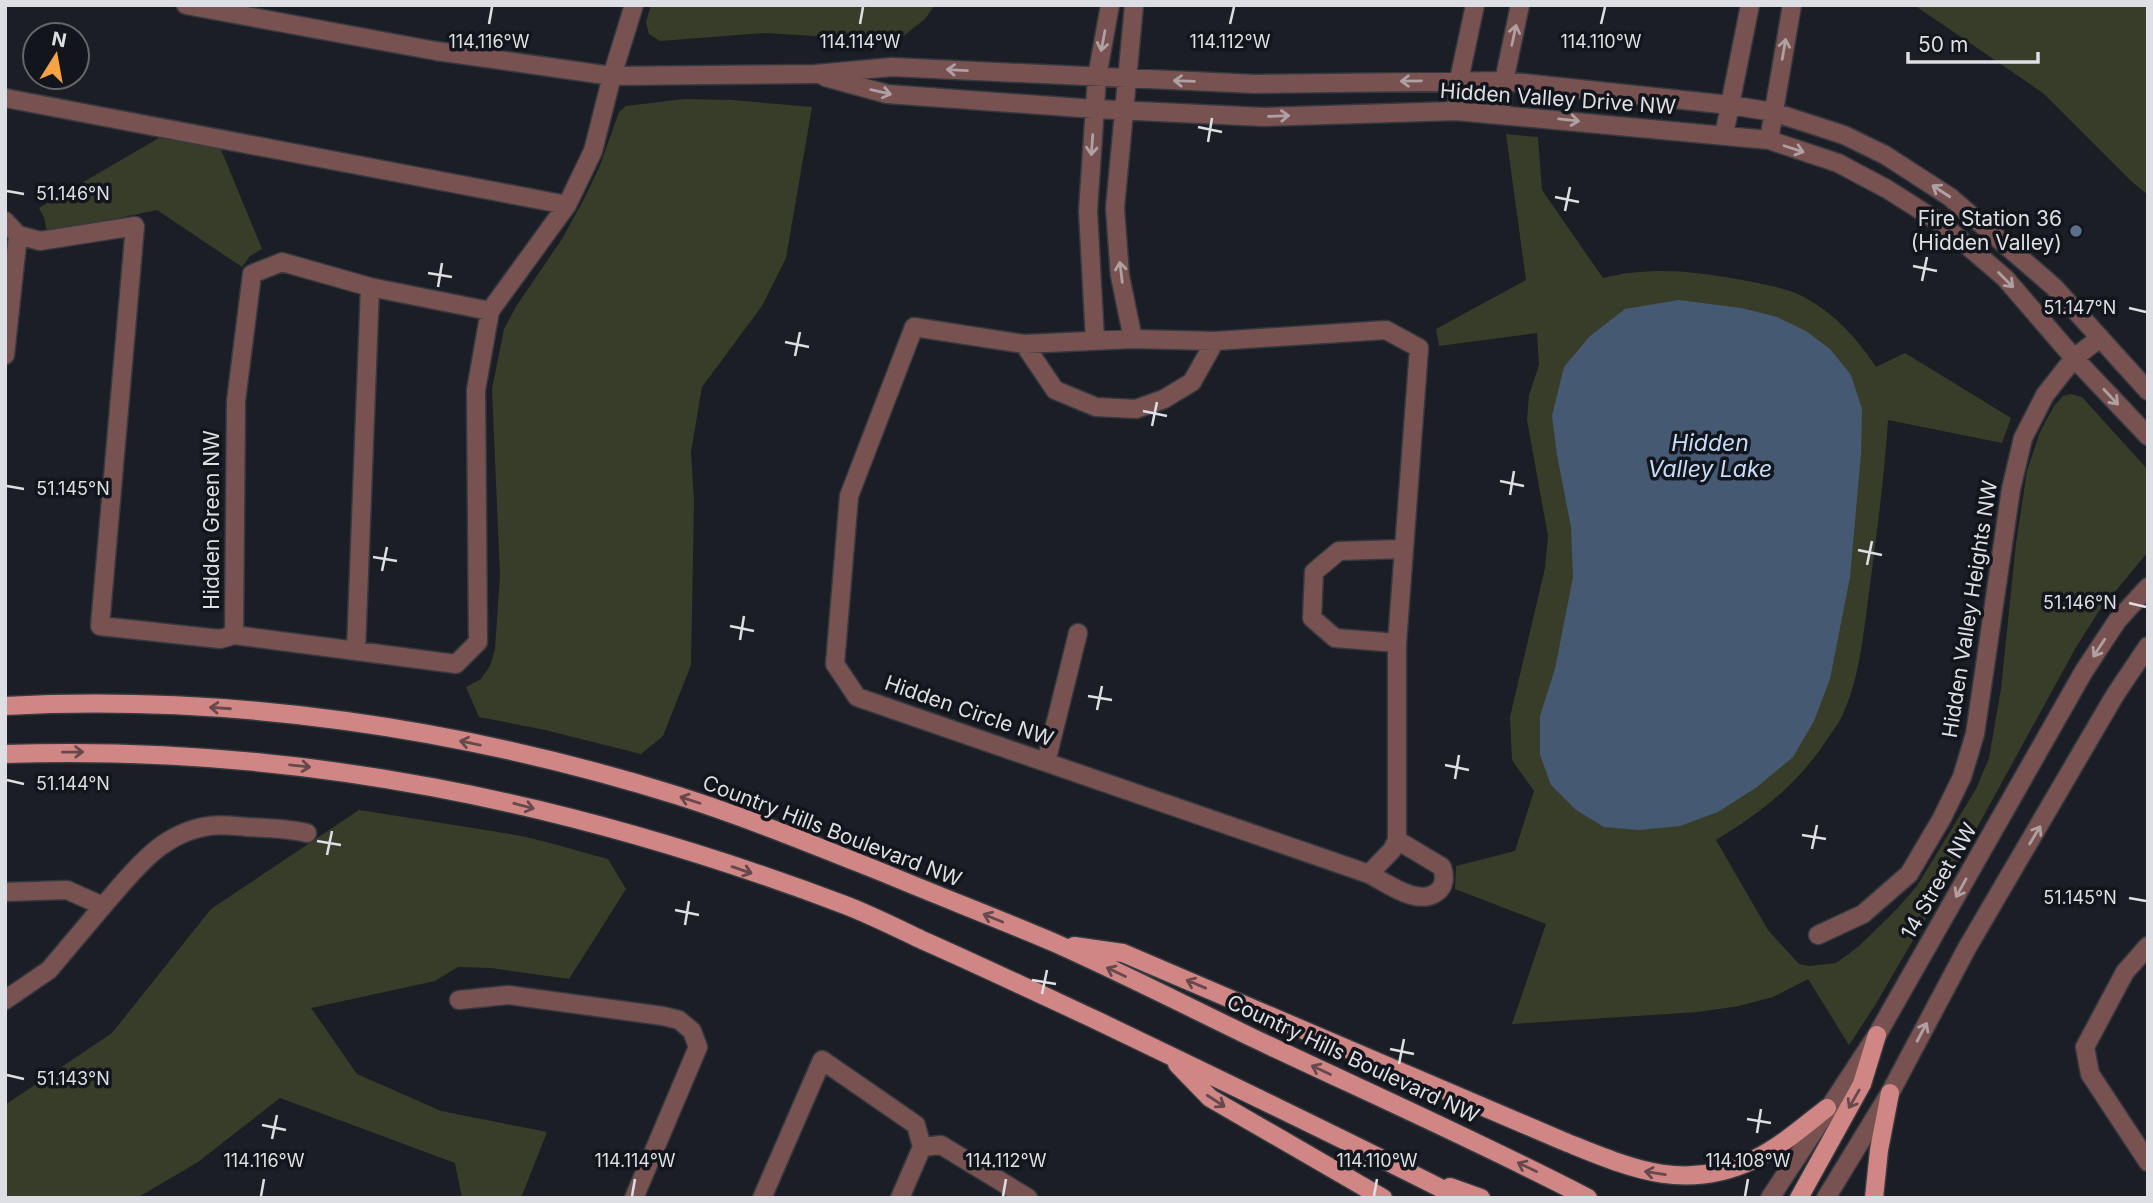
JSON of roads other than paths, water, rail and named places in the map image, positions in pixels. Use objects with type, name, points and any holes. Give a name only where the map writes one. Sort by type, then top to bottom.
[{"type":"main road","name":"Country Hills Boulevard NW","points":[[5,706],[136,703],[249,710],[342,721],[442,737],[547,760],[677,796],[765,825],[1056,944],[1468,1138],[1588,1198]]},
{"type":"main road","points":[[5,754],[75,752],[229,758],[369,776],[483,796],[672,845],[847,906],[997,973],[1460,1198]]},
{"type":"main road","points":[[1056,944],[1123,953],[1563,1141],[1634,1169],[1661,1175],[1713,1172],[1754,1159],[1828,1108]]},
{"type":"main road","points":[[1800,1198],[1863,1084],[1877,1035]]},
{"type":"main road","points":[[1167,1055],[1210,1098],[1383,1198]]},
{"type":"main road","points":[[1874,1198],[1879,1150],[1890,1093]]},
{"type":"main road","points":[[1413,1174],[1481,1198]]},
{"type":"street","name":"Hidden Valley Drive NW","points":[[186,5],[242,11],[436,51],[612,76],[815,74],[892,67],[1255,84],[1504,81],[1773,111],[1844,135],[1885,155],[1950,197],[2054,287],[2148,391]]},
{"type":"street","name":"Hidden Green NW","points":[[490,311],[370,287],[282,262],[252,274],[236,401],[234,635],[456,664],[478,642],[476,390],[490,311],[567,205],[593,151],[634,5]]},
{"type":"street","points":[[1095,340],[1088,211],[1097,77],[1111,5]]},
{"type":"street","points":[[1133,339],[1121,276],[1115,208],[1134,5]]},
{"type":"street","points":[[1456,111],[1459,80],[1475,5]]},
{"type":"street","points":[[1501,114],[1504,81],[1520,5]]},
{"type":"street","points":[[1724,135],[1750,5]]},
{"type":"street","points":[[1769,141],[1792,5]]},
{"type":"street","name":"Hidden Valley Drive NW","points":[[815,74],[887,94],[1095,109],[1264,117],[1456,111],[1769,141],[1838,163],[1942,224],[2006,278],[2074,358],[2148,436]]},
{"type":"street","points":[[5,98],[567,205]]},
{"type":"street","points":[[5,221],[18,235],[40,241],[135,226],[100,626],[220,639],[234,635]]},
{"type":"street","points":[[5,355],[18,235]]},
{"type":"street","points":[[356,650],[370,287]]},
{"type":"street","name":"Hidden Circle NW","points":[[914,327],[1024,344],[1095,340],[1214,341],[1386,330],[1419,348],[1397,643],[1397,840],[1442,867],[1445,876],[1441,890],[1430,897],[1417,897],[1369,874],[857,697],[835,664],[849,496],[914,327]]},
{"type":"street","name":"Hidden Valley Heights NW","points":[[1818,935],[1863,914],[1909,874],[1942,818],[1962,777],[1975,734],[2011,489],[2023,438],[2045,395],[2074,358],[2100,338]]},
{"type":"street","points":[[1024,344],[1055,390],[1096,407],[1136,409],[1164,399],[1192,382],[1214,341]]},
{"type":"street","points":[[1397,643],[1335,638],[1312,618],[1314,572],[1339,551],[1403,549]]},
{"type":"street","name":"14 Street NW","points":[[1770,1198],[1877,1035],[2084,671],[2117,621],[2145,588]]},
{"type":"street","points":[[1046,762],[1078,633]]},
{"type":"street","points":[[1826,1198],[1890,1093],[1967,948],[2115,695],[2147,648]]},
{"type":"street","points":[[5,1000],[49,970],[152,851],[167,840],[186,831],[212,826],[307,832]]},
{"type":"street","points":[[1369,874],[1392,850],[1397,840]]},
{"type":"street","points":[[5,892],[67,890],[103,906]]},
{"type":"street","points":[[2148,946],[2125,972],[2085,1047],[2090,1074],[2148,1162]]},
{"type":"street","points":[[459,1000],[508,995],[562,1001],[663,1016],[680,1020],[692,1031],[698,1047],[634,1198]]},
{"type":"street","points":[[762,1198],[822,1060],[916,1125],[922,1147],[900,1198]]},
{"type":"street","points":[[922,1147],[941,1145],[1028,1198]]},
{"type":"water","name":"Hidden Valley Lake","points":[[1679,300],[1741,308],[1777,317],[1806,331],[1830,349],[1851,375],[1862,409],[1861,454],[1850,577],[1830,679],[1814,721],[1793,757],[1757,787],[1718,812],[1680,826],[1639,830],[1604,827],[1576,810],[1551,785],[1540,755],[1540,716],[1555,669],[1573,577],[1571,527],[1552,416],[1564,367],[1590,336],[1625,309]]},
{"type":"place","name":"Fire Station 36 (Hidden Valley)","points":[[2076,231]]}]
